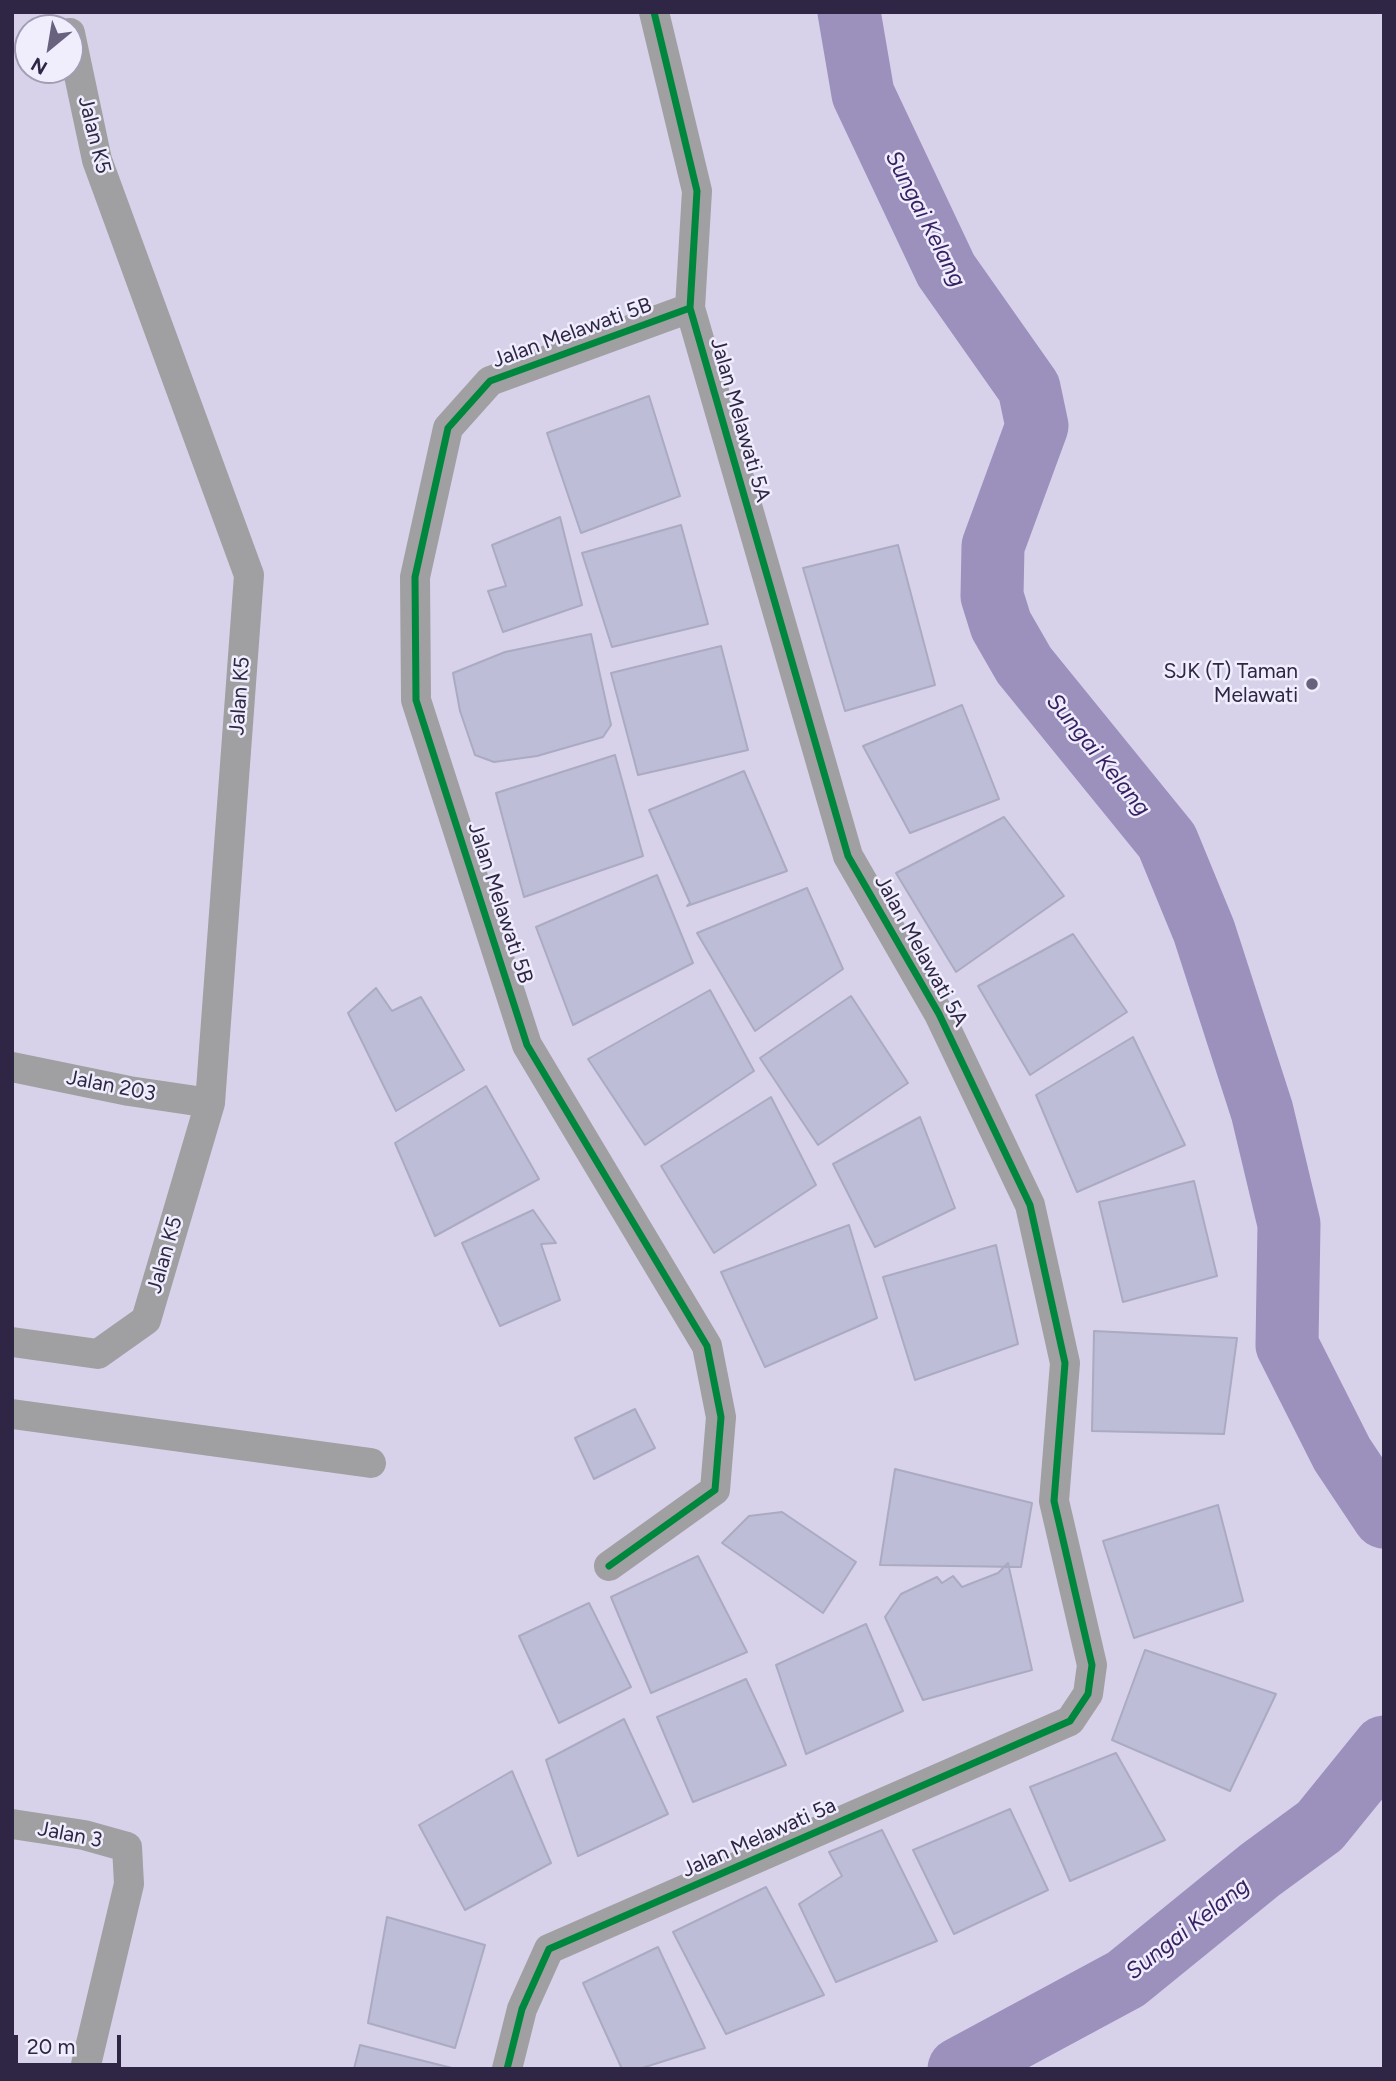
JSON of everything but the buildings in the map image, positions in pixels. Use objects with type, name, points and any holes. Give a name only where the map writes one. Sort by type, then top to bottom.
[{"type":"street","name":"Jalan Melawati 5A","points":[[654,12],[697,191],[690,308],[848,856],[939,1014],[1030,1205],[1065,1363],[1054,1501],[1092,1665],[1088,1694]]},
{"type":"street","name":"Jalan K5","points":[[12,1342],[98,1354],[146,1320],[210,1103],[249,575],[97,160],[81,84]]},
{"type":"street","name":"Jalan Melawati 5B","points":[[609,1566],[715,1490],[721,1417],[707,1346],[527,1045],[416,700],[415,578],[448,428],[490,381],[690,308]]},
{"type":"street","name":"Jalan 203","points":[[12,1066],[128,1091],[210,1103]]},
{"type":"street","points":[[12,1414],[371,1463]]},
{"type":"street","name":"Jalan Melawati 5a","points":[[507,2069],[522,2009],[549,1949],[1070,1721],[1088,1694]]},
{"type":"street","name":"Jalan 3","points":[[12,1824],[84,1835],[127,1847],[129,1884],[85,2069]]},
{"type":"waterway","name":"Sungai Kelang","points":[[849,12],[863,94],[946,270],[1029,388],[1037,426],[993,546],[992,596],[1001,625],[1024,665],[1167,841],[1204,931],[1262,1111],[1289,1224],[1287,1345],[1342,1454],[1384,1517]]},
{"type":"waterway","name":"Sungai Kelang","points":[[959,2069],[1126,1979],[1260,1870],[1320,1826],[1384,1747]]},
{"type":"cycle path","points":[[507,2069],[522,2009],[549,1949],[1070,1721],[1088,1694],[1092,1665],[1054,1501],[1065,1363],[1030,1205],[939,1014],[848,856],[690,308],[697,191],[654,12]]},
{"type":"cycle path","points":[[609,1566],[715,1490],[721,1417],[707,1346],[527,1045],[416,700],[415,577],[448,428],[490,381],[690,308]]},
{"type":"place","name":"SJK (T) Taman Melawati","points":[[1312,684]]}]
